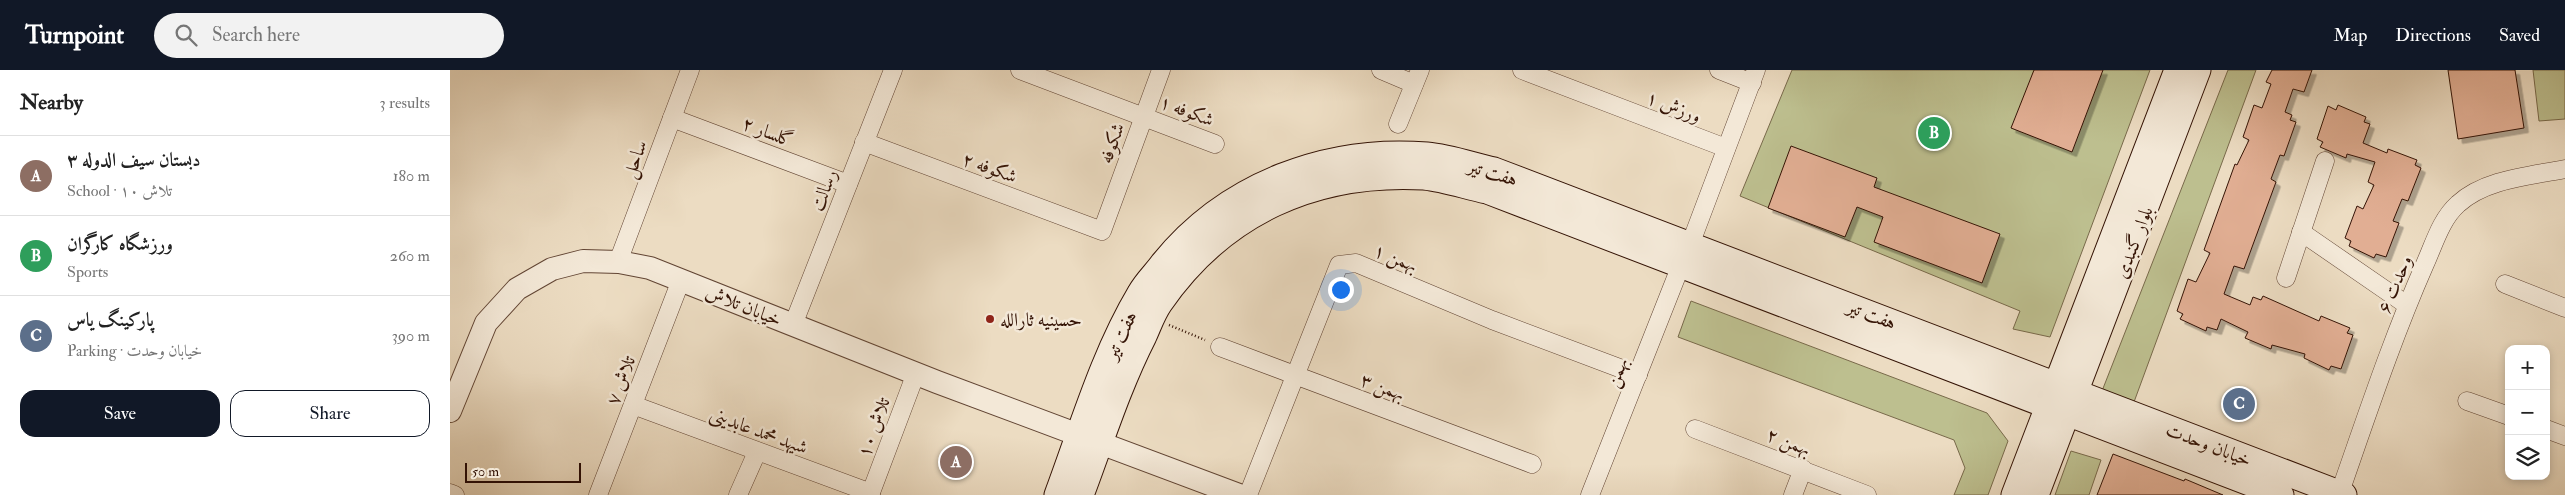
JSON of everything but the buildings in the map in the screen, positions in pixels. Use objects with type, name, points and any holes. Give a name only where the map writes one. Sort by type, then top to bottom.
[{"type":"main road","name":"بلوار گنبدی","points":[[2062,399],[2177,70]]},
{"type":"main road","name":"بلوار گنبدی","points":[[2062,399],[2198,70]]},
{"type":"main road","name":"هفت تیر","points":[[1081,495],[1090,439],[1111,351],[1140,291],[1182,239],[1235,198],[1296,169],[1362,154],[1429,155],[1494,170],[1685,255]]},
{"type":"main road","name":"هفت تیر","points":[[1057,495],[1090,439],[1160,304],[1198,256],[1247,217],[1303,190],[1364,177],[1426,177],[1487,191],[1685,255],[2062,399]]},
{"type":"main road","name":"خیابان وحدت","points":[[2062,399],[2341,494]]},
{"type":"main road","name":"خیابان وحدت","points":[[2062,399],[2281,495]]},
{"type":"main road","points":[[2014,495],[2062,399]]},
{"type":"main road","points":[[2036,495],[2062,399]]},
{"type":"street","name":"ساحل","points":[[618,262],[690,70]]},
{"type":"street","name":"رسالت","points":[[793,325],[893,70]]},
{"type":"street","name":"شکوفه ۱","points":[[1020,70],[1215,144]]},
{"type":"street","name":"شکوفه","points":[[1102,231],[1161,70]]},
{"type":"street","points":[[1381,70],[1417,77],[1398,124]]},
{"type":"street","name":"ورزش ۱","points":[[1522,70],[1726,148]]},
{"type":"street","points":[[1719,70],[1754,76]]},
{"type":"street","name":"بهمن","points":[[1590,495],[1754,76]]},
{"type":"street","name":"گلسار ۲","points":[[672,118],[848,184]]},
{"type":"street","name":"شکوفه ۲","points":[[864,142],[1102,231]]},
{"type":"street","points":[[2286,278],[2325,161]]},
{"type":"street","name":"وحدت ۶","points":[[2341,494],[2407,305],[2444,222],[2458,204],[2476,192],[2504,181],[2565,169]]},
{"type":"street","points":[[2301,232],[2407,305]]},
{"type":"street","name":"خیابان تلاش","points":[[450,411],[486,322],[517,289],[552,268],[582,260],[618,262],[650,268],[916,373],[1239,495]]},
{"type":"street","name":"بهمن ۱","points":[[1248,495],[1339,265],[1356,263],[1492,320],[1638,375]]},
{"type":"street","name":"تلاش ۷","points":[[598,495],[681,280]]},
{"type":"street","points":[[2505,284],[2565,308]]},
{"type":"street","name":"بهمن ۳","points":[[1220,347],[1532,464]]},
{"type":"street","name":"تلاش ۱۰","points":[[871,494],[916,373]]},
{"type":"street","points":[[2467,401],[2505,415]]},
{"type":"street","name":"شیهد محمد عابدینی","points":[[633,405],[871,494]]},
{"type":"street","name":"بهمن ۲","points":[[1695,429],[1867,495]]},
{"type":"street","points":[[2550,430],[2565,436]]},
{"type":"street","points":[[738,495],[757,452]]},
{"type":"street","points":[[1793,495],[1803,469]]},
{"type":"street","points":[[450,493],[455,495]]},
{"type":"path","points":[[1152,318],[1220,347]]},
{"type":"green space","points":[[1792,70],[2150,70],[2050,337],[2013,329],[2020,311],[1740,196]]},
{"type":"green space","points":[[2228,70],[2256,70],[2134,402],[2102,391]]},
{"type":"green space","points":[[2533,70],[2565,70],[2565,119],[2539,121]]},
{"type":"green space","points":[[1691,301],[1987,413],[2008,441],[1988,495],[1954,495],[1965,468],[1954,440],[1678,337]]},
{"type":"green space","points":[[2071,451],[2101,460],[2089,495],[2055,495]]},
{"type":"place","name":"ورزشگاه کارگران","points":[[1934,133]]},
{"type":"place","name":"حسینیه ثارالله","points":[[990,319]]},
{"type":"place","name":"پارکینگ یاس","points":[[2239,404]]},
{"type":"place","name":"دبستان سیف الدوله ۳","points":[[956,462]]}]
